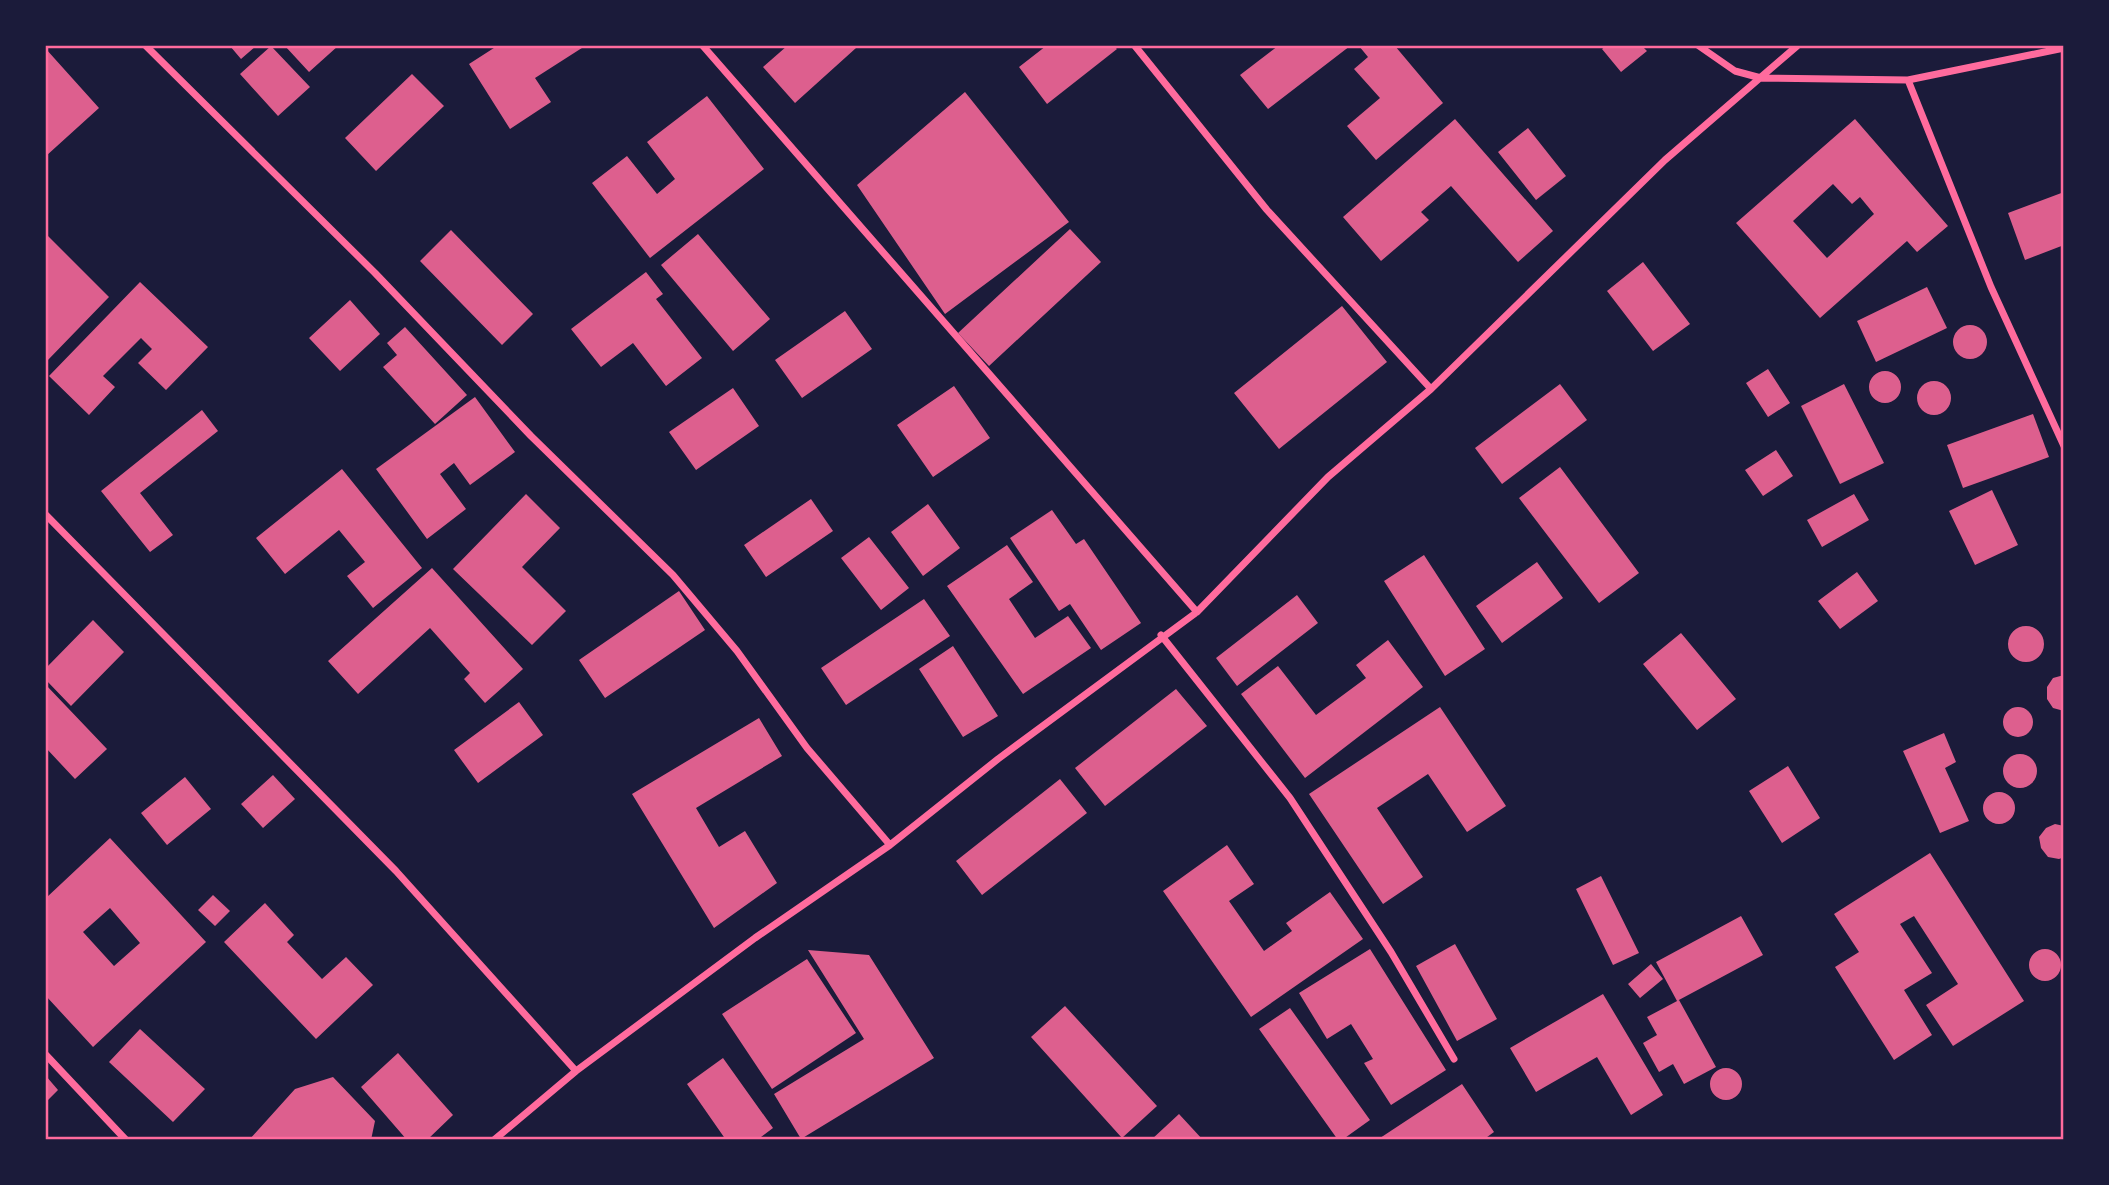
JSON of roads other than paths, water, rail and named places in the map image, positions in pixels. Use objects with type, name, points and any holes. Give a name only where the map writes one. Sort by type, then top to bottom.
[{"type":"street","points":[[146,46],[375,273],[531,436],[673,575],[737,651],[807,748],[890,845]]},
{"type":"street","points":[[704,46],[1197,612]]},
{"type":"street","points":[[1135,46],[1267,210],[1431,389]]},
{"type":"street","points":[[1699,46],[1735,71],[1761,78],[1908,80],[2063,48]]},
{"type":"street","points":[[494,1139],[576,1071],[755,938],[890,845],[1161,635],[1197,612],[1328,477],[1431,389],[1665,160],[1797,46]]},
{"type":"street","points":[[1908,80],[1991,287],[2063,446]]},
{"type":"street","points":[[46,514],[396,871],[576,1071]]},
{"type":"street","points":[[1161,635],[1290,798],[1391,952],[1454,1059]]},
{"type":"street","points":[[46,1055],[125,1139]]}]
